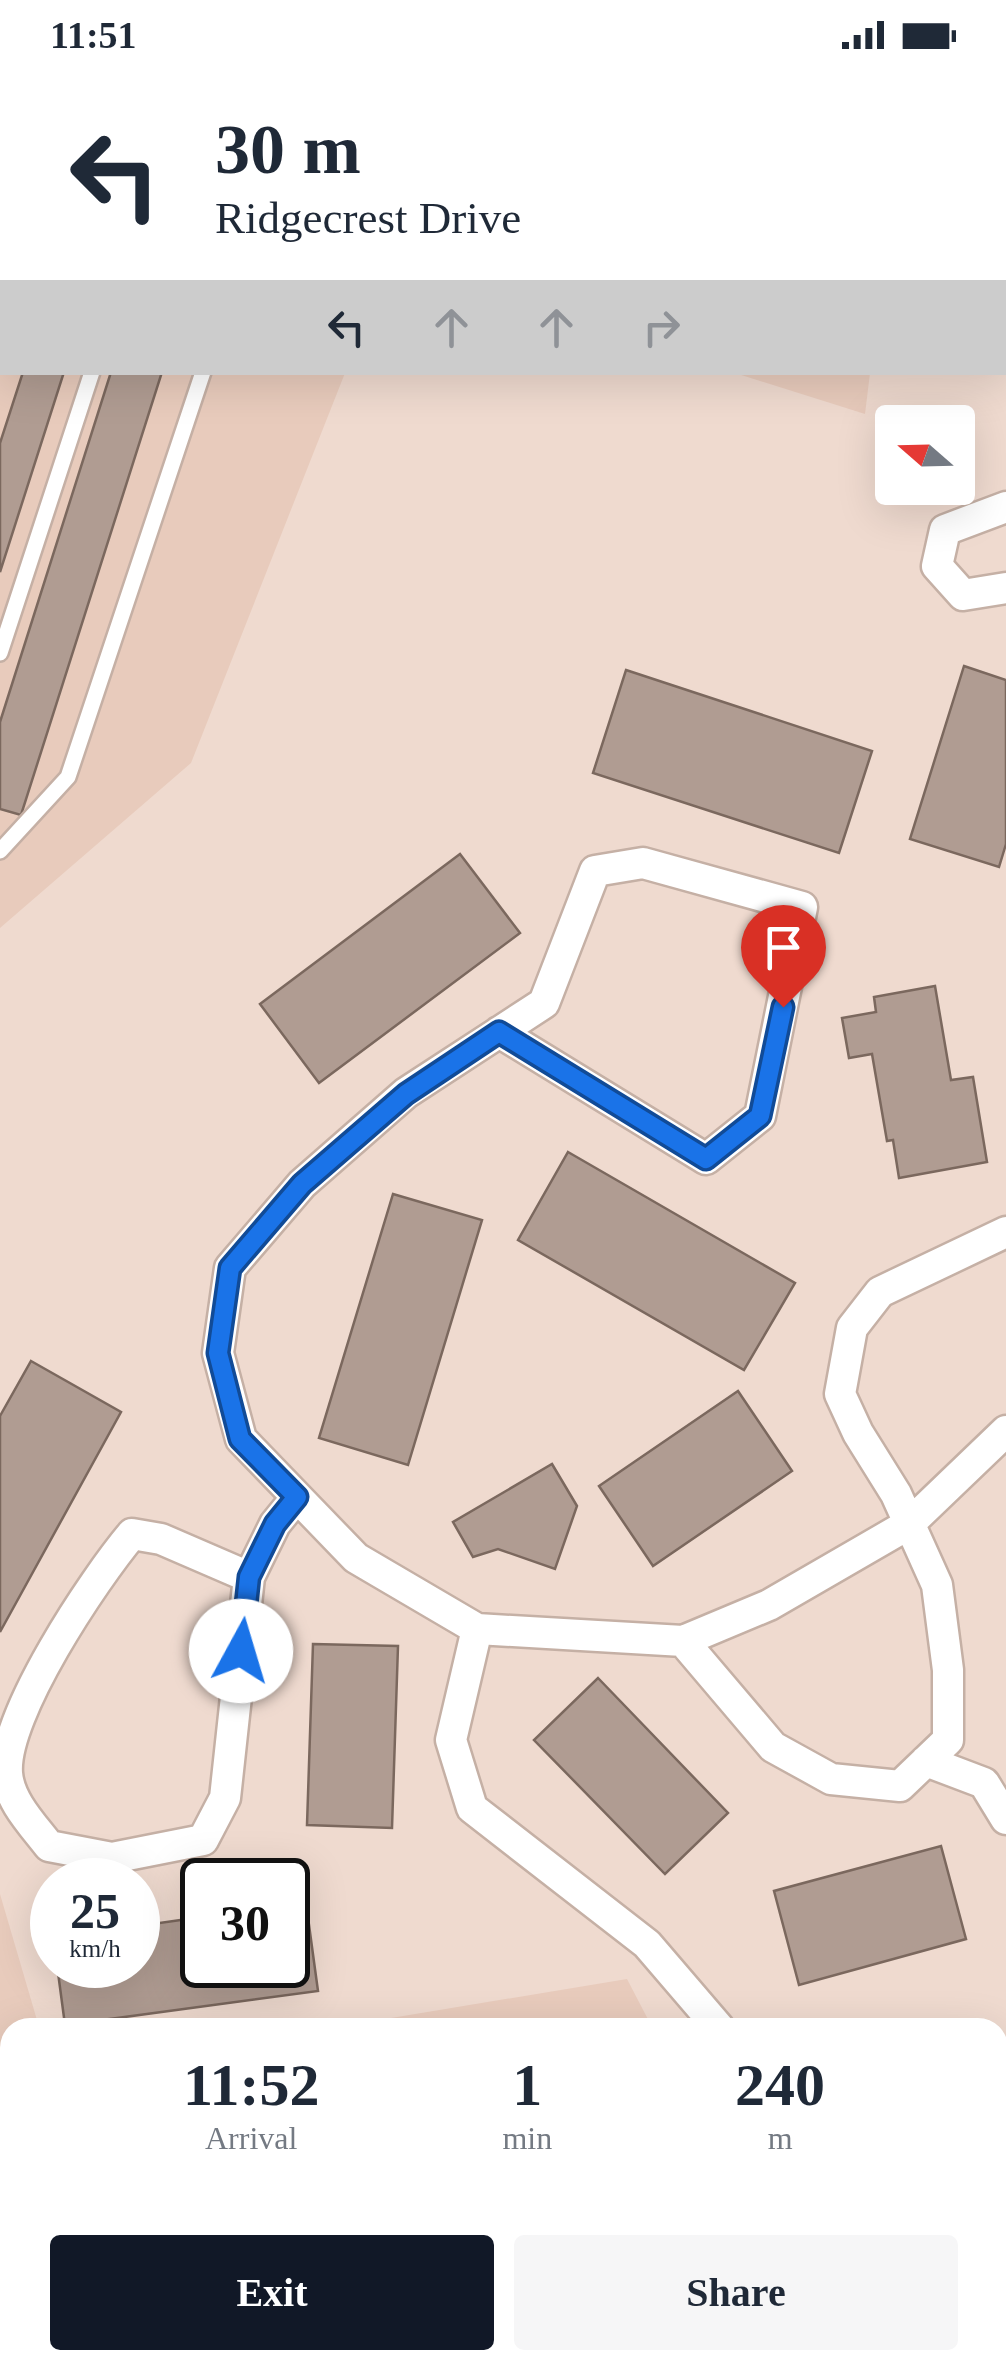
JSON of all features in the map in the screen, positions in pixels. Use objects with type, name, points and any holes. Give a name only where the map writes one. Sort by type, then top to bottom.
[{"type":"street","points":[[1006,508],[945,530],[936,566],[963,595],[1006,588]]},
{"type":"street","points":[[499,1032],[706,1159],[760,1116],[802,907],[643,862],[595,871],[544,1003],[499,1032],[406,1094],[302,1184],[230,1268],[218,1353],[240,1439],[356,1558],[476,1629],[683,1641],[769,1605],[909,1524],[1006,1432]]},
{"type":"street","points":[[683,1641],[772,1747],[831,1779],[900,1786],[948,1740],[948,1670],[938,1584],[896,1494],[858,1433],[840,1394],[852,1328],[880,1292],[1006,1232]]},
{"type":"street","points":[[249,1577],[161,1540],[132,1534],[107,1563],[51,1653],[15,1730],[7,1773],[18,1806],[50,1846],[112,1858],[203,1840],[224,1798],[249,1577],[275,1524],[297,1497]]},
{"type":"street","points":[[476,1629],[452,1740],[472,1808],[647,1944],[711,2018]]},
{"type":"street","points":[[926,1761],[984,1783],[1004,1812]]},
{"type":"lane","points":[[0,653],[91,375]]},
{"type":"lane","points":[[0,851],[68,777],[203,375]]},
{"type":"shaded area","points":[[0,375],[344,375],[191,763],[0,928]]},
{"type":"shaded area","points":[[741,375],[870,375],[865,414]]},
{"type":"shaded area","points":[[0,1894],[36,2018],[0,2018]]},
{"type":"shaded area","points":[[627,1979],[647,2018],[391,2018]]},
{"type":"building","points":[[22,375],[63,375],[0,572],[0,443]]},
{"type":"building","points":[[110,375],[161,375],[21,815],[0,809],[0,722]]},
{"type":"building","points":[[964,666],[1006,680],[1006,844],[999,867],[910,839]]},
{"type":"building","points":[[626,670],[872,751],[839,853],[593,773]]},
{"type":"building","points":[[460,854],[520,933],[319,1083],[260,1004]]},
{"type":"building","points":[[935,986],[951,1080],[973,1077],[987,1162],[899,1178],[893,1140],[887,1141],[872,1054],[849,1058],[842,1018],[876,1012],[874,997]]},
{"type":"building","points":[[568,1152],[795,1283],[744,1370],[518,1240]]},
{"type":"building","points":[[393,1194],[482,1220],[408,1465],[319,1438]]},
{"type":"building","points":[[31,1361],[121,1412],[0,1632],[0,1416]]},
{"type":"building","points":[[738,1391],[792,1471],[653,1566],[599,1486]]},
{"type":"building","points":[[552,1464],[577,1506],[555,1569],[498,1549],[473,1557],[453,1522]]},
{"type":"building","points":[[313,1644],[398,1646],[392,1828],[307,1825]]},
{"type":"building","points":[[598,1678],[728,1813],[665,1874],[534,1740]]},
{"type":"building","points":[[941,1846],[966,1939],[799,1985],[774,1891]]},
{"type":"building","points":[[180,1920],[180,1988],[310,1988],[310,1932],[318,1991],[117,2018],[64,2018],[60,1988],[160,1988],[160,1923]]},
{"type":"route","points":[[241,1651],[249,1577],[275,1524],[297,1497],[240,1439],[218,1353],[230,1268],[302,1184],[406,1094],[499,1032],[706,1159],[760,1116],[783,1007]]}]
